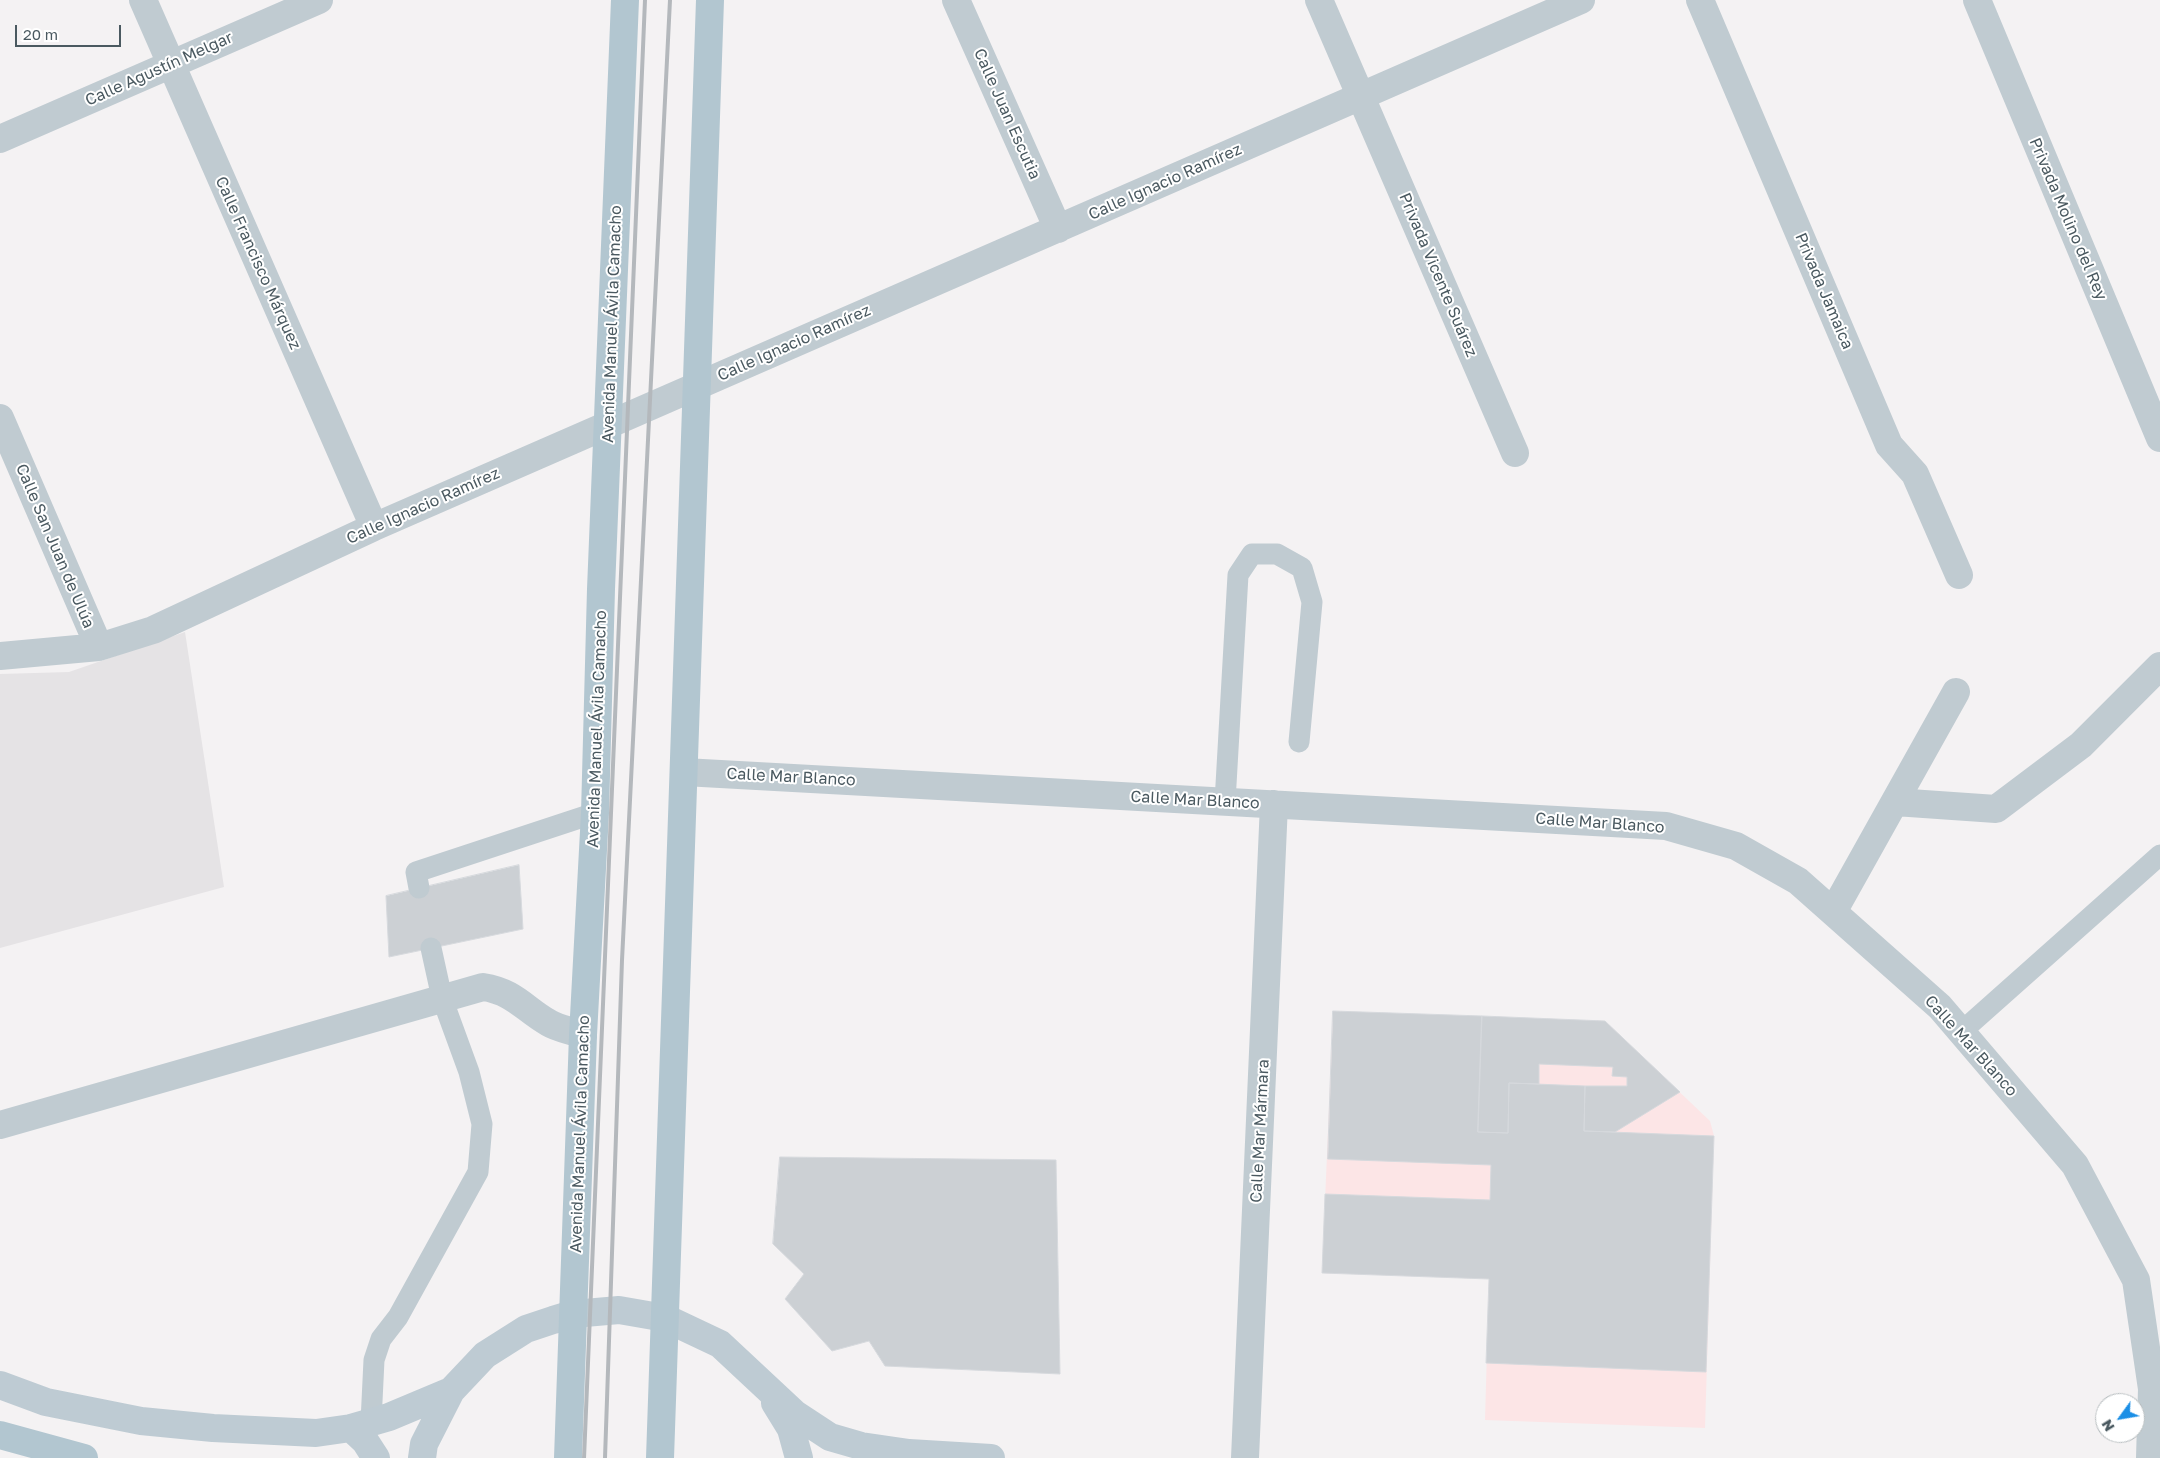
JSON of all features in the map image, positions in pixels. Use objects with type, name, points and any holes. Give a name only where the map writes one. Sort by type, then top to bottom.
[{"type":"main road","name":"Avenida Manuel Ávila Camacho","points":[[568,1458],[583,1034],[595,813],[625,0]]},
{"type":"main road","points":[[660,1458],[710,0]]},
{"type":"main road","points":[[422,1458],[424,1444],[451,1391],[485,1355],[526,1329],[573,1314],[619,1310],[665,1318],[720,1344],[795,1414],[830,1437],[861,1446],[910,1453],[991,1458]]},
{"type":"main road","points":[[764,1384],[791,1430],[799,1458]]},
{"type":"main road","points":[[0,1385],[46,1402],[141,1420],[213,1428],[316,1433],[361,1425],[389,1417],[451,1391]]},
{"type":"main road","points":[[361,1425],[366,1441],[376,1458]]},
{"type":"main road","points":[[0,1435],[84,1458]]},
{"type":"street","name":"Calle Francisco Márquez","points":[[142,0],[374,526]]},
{"type":"street","name":"Calle Agustín Melgar","points":[[0,139],[319,0]]},
{"type":"street","name":"Calle Juan Escutia","points":[[956,0],[1058,229]]},
{"type":"street","name":"Privada Vicente Suárez","points":[[1319,0],[1515,453]]},
{"type":"street","name":"Calle Ignacio Ramírez","points":[[0,656],[99,647],[153,630],[374,526],[697,387],[1581,0]]},
{"type":"street","name":"Privada Jamaica","points":[[1700,0],[1889,445],[1915,474],[1959,575]]},
{"type":"street","name":"Privada Molino del Rey","points":[[1977,0],[2160,438]]},
{"type":"street","name":"Calle San Juan de Ulúa","points":[[0,418],[99,647]]},
{"type":"street","points":[[1895,802],[1996,809],[2081,745],[2160,666]]},
{"type":"street","points":[[1833,912],[1956,692]]},
{"type":"street","name":"Calle Mar Blanco","points":[[684,772],[1666,826],[1736,846],[1798,881],[1940,1007],[2075,1165],[2136,1280],[2152,1389],[2150,1458]]},
{"type":"street","name":"Calle Mar Mármara","points":[[1245,1458],[1274,804]]},
{"type":"street","points":[[0,1125],[473,989],[491,988],[516,999],[558,1028],[583,1034]]},
{"type":"lane","points":[[1225,802],[1238,575],[1252,554],[1277,554],[1302,568],[1312,602],[1299,742]]},
{"type":"lane","points":[[419,888],[416,872],[595,813]]},
{"type":"lane","points":[[1961,1032],[2160,855]]},
{"type":"lane","points":[[361,1425],[374,1360],[381,1339],[398,1317],[478,1172],[482,1124],[469,1072],[442,998],[432,948]]},
{"type":"shaded area","points":[[185,632],[224,887],[0,948],[0,674],[69,672]]},
{"type":"shaded area","points":[[1333,1011],[1605,1021],[1710,1121],[1714,1136],[1705,1428],[1485,1420],[1489,1279],[1322,1273]]},
{"type":"building","points":[[519,865],[523,929],[389,957],[386,896]]},
{"type":"building","points":[[1333,1011],[1482,1016],[1478,1132],[1508,1133],[1509,1083],[1585,1086],[1584,1131],[1714,1136],[1706,1372],[1486,1363],[1489,1279],[1322,1273],[1325,1194],[1490,1200],[1491,1165],[1328,1159]]},
{"type":"building","points":[[1482,1016],[1605,1021],[1680,1092],[1615,1132],[1584,1131],[1585,1086],[1627,1086],[1627,1077],[1612,1076],[1613,1067],[1539,1064],[1539,1084],[1509,1083],[1508,1133],[1478,1132]]},
{"type":"building","points":[[780,1157],[1056,1160],[1060,1374],[885,1366],[869,1341],[832,1351],[785,1299],[804,1274],[773,1244]]},
{"type":"railway","points":[[584,1458],[645,0]]},
{"type":"railway","points":[[605,1458],[622,960],[670,0]]}]
